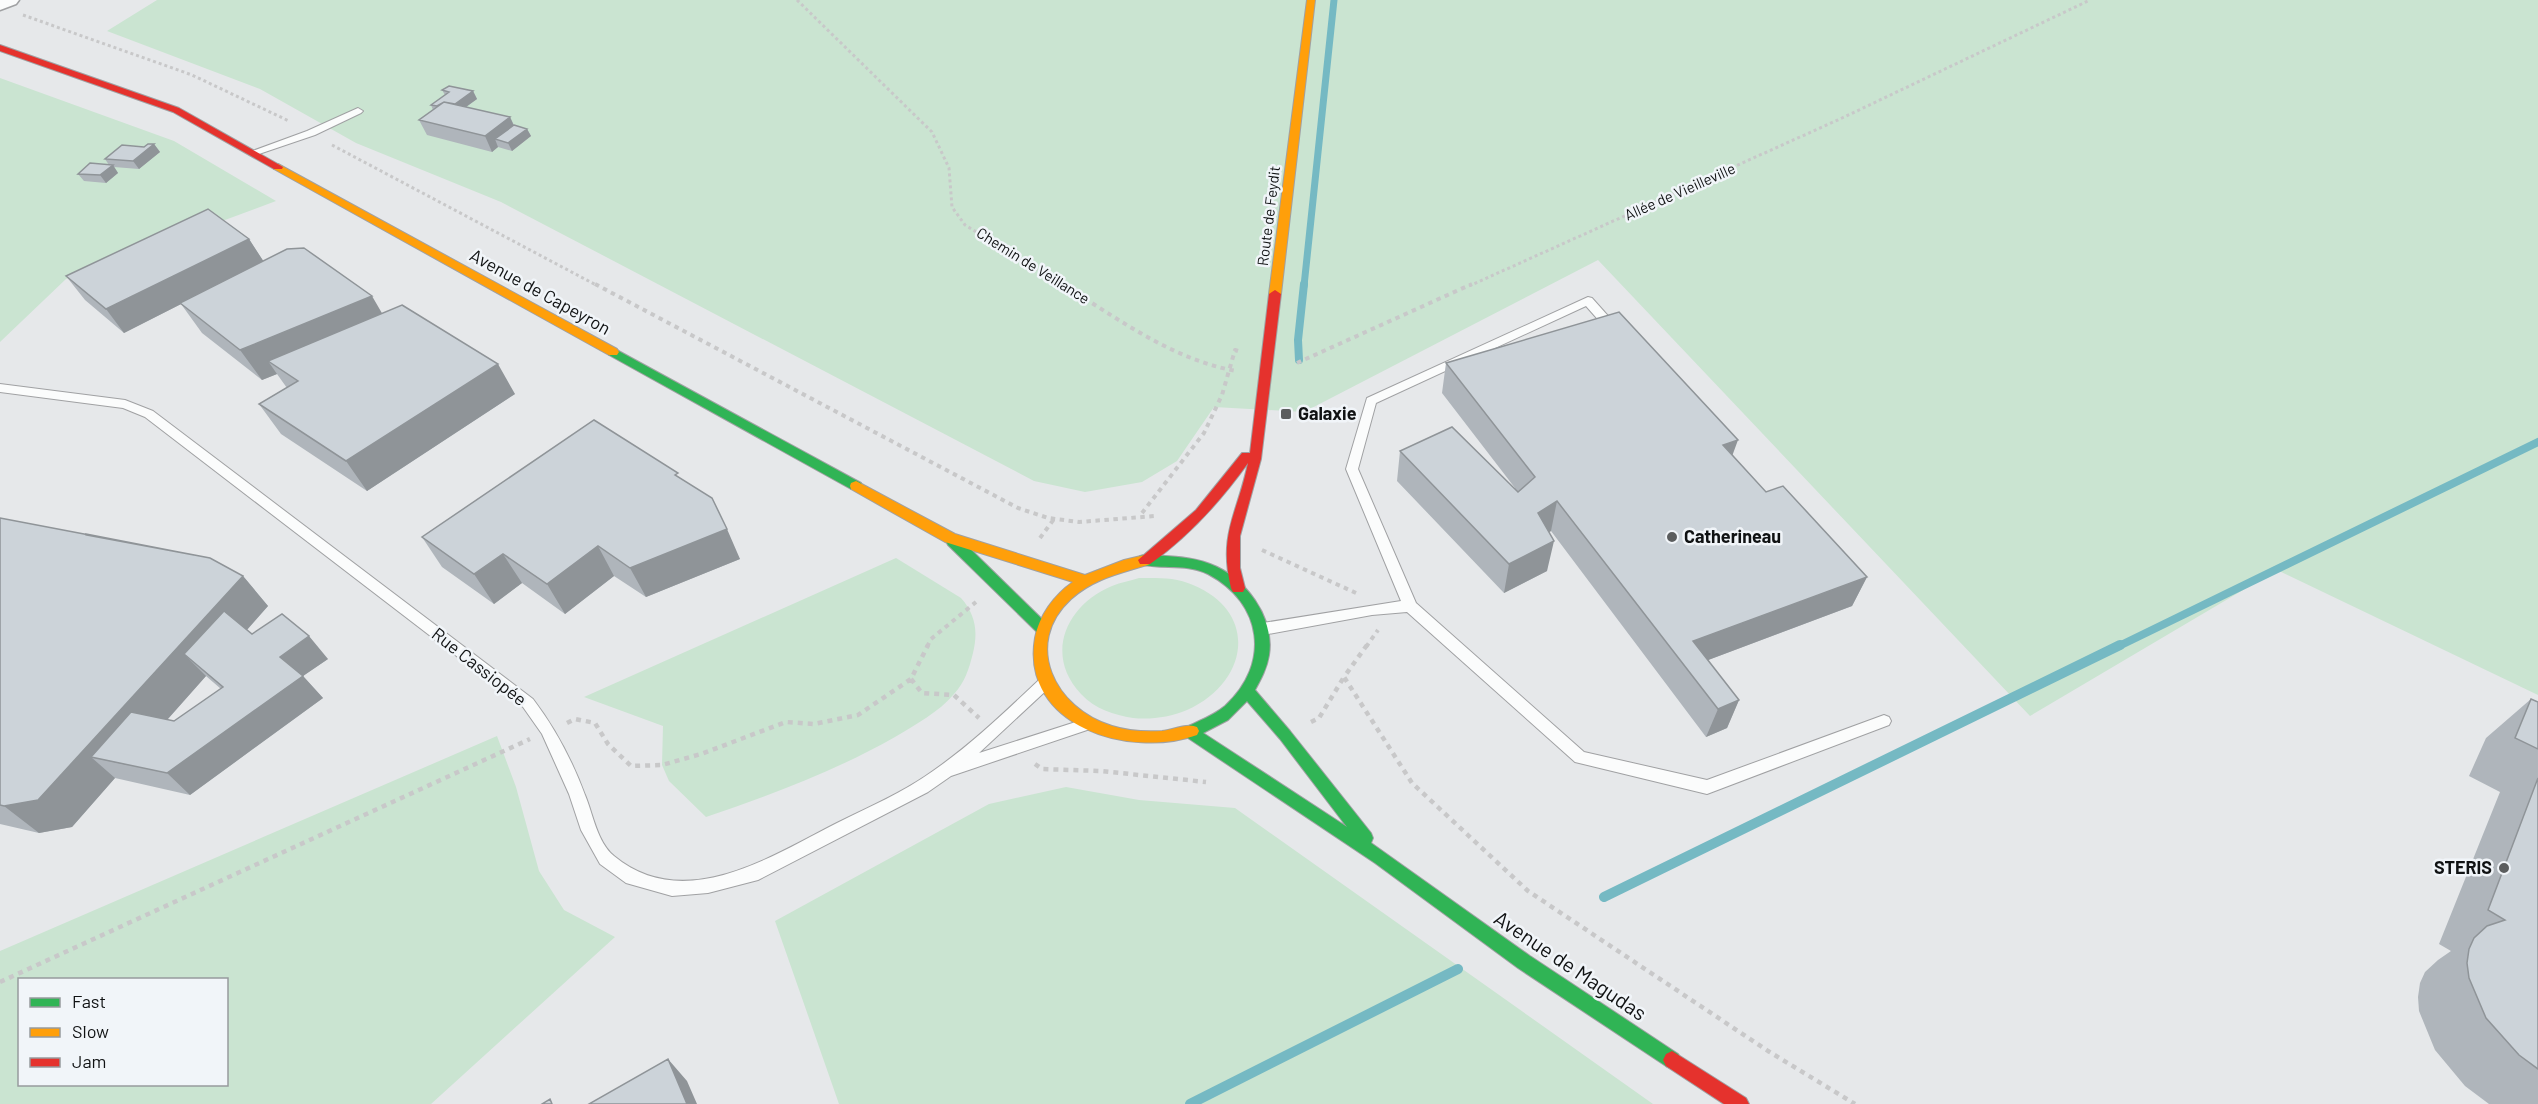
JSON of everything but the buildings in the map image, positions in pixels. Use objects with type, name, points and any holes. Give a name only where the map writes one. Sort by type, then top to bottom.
[{"type":"main road","name":"Route de Feydit","points":[[1238,588],[1232,572],[1232,537],[1235,520],[1252,476],[1269,354],[1311,0]]},
{"type":"main road","name":"Avenue de Capeyron","points":[[0,34],[76,63],[110,84]]},
{"type":"main road","name":"Avenue de Capeyron","points":[[0,48],[61,70],[110,84],[176,110],[950,538],[1084,580]]},
{"type":"main road","name":"Route de Feydit","points":[[1145,560],[1171,543],[1192,525],[1235,473],[1257,436]]},
{"type":"main road","name":"Avenue de Capeyron","points":[[950,538],[1043,629]]},
{"type":"main road","points":[[1145,560],[1180,561],[1212,571],[1238,588],[1254,607],[1263,629],[1264,650],[1259,672],[1248,692],[1223,715],[1190,732],[1155,739],[1119,737],[1087,725],[1061,706],[1045,683],[1038,656],[1043,629],[1059,602],[1084,580],[1103,570],[1145,560]]},
{"type":"main road","name":"Avenue de Magudas","points":[[1248,692],[1285,735],[1381,858]]},
{"type":"main road","name":"Avenue de Magudas","points":[[1190,732],[1381,858],[1524,962],[1740,1104]]},
{"type":"street","points":[[0,4],[10,0]]},
{"type":"lane","points":[[252,153],[311,134],[358,111]]},
{"type":"lane","points":[[1620,337],[1588,301],[1371,401],[1352,470],[1410,606],[1581,757],[1707,787],[1884,721]]},
{"type":"lane","name":"Rue Cassiopée","points":[[0,388],[125,404],[149,414],[528,703],[548,730],[577,794],[589,830],[606,859],[632,878],[672,889],[708,886],[752,875],[940,776]]},
{"type":"lane","points":[[1263,629],[1372,609],[1410,606]]},
{"type":"lane","points":[[940,776],[996,730],[1045,683]]},
{"type":"lane","points":[[940,776],[1002,751],[1087,725]]},
{"type":"path","name":"Chemin de Veillance","points":[[797,0],[932,132],[949,168],[952,207],[965,225],[1166,348],[1209,366],[1265,377]]},
{"type":"path","name":"Allée de Vieilleville","points":[[1265,377],[1840,119],[2090,0]]},
{"type":"path","points":[[22,14],[179,69],[249,98],[311,134],[1018,508],[1054,519],[1096,522],[1141,514],[1184,521],[1192,525]]},
{"type":"path","points":[[1141,514],[1197,443],[1211,421],[1235,350],[1269,354]]},
{"type":"path","points":[[1023,561],[1054,519]]},
{"type":"path","points":[[1232,537],[1354,590],[1372,609],[1380,628],[1344,677],[1412,783],[1528,891],[1768,1051],[1855,1104]]},
{"type":"path","points":[[0,982],[575,719],[595,723],[608,744],[632,766],[663,765],[786,722],[814,724],[858,715],[911,679],[931,639],[969,607],[999,587]]},
{"type":"green space","points":[[157,0],[2538,0],[2538,695],[2277,570],[2030,716],[1598,260],[1304,412],[1214,407],[1177,461],[1142,482],[1085,492],[1034,481],[501,202],[356,143],[260,89],[107,31]]},
{"type":"green space","points":[[0,78],[174,141],[276,201],[66,279],[0,342]]},
{"type":"green space","points":[[896,558],[961,598],[966,604],[973,617],[975,631],[975,645],[968,670],[964,680],[948,701],[919,723],[826,771],[779,791],[706,817],[669,781],[662,765],[663,726],[584,697]]},
{"type":"green space","points":[[1139,578],[1173,579],[1193,585],[1214,597],[1229,613],[1237,630],[1238,648],[1233,666],[1223,683],[1208,698],[1187,710],[1147,719],[1112,713],[1086,699],[1070,679],[1064,663],[1062,648],[1065,632],[1072,618],[1083,605],[1096,594],[1112,586]]},
{"type":"green space","points":[[497,736],[516,787],[539,871],[564,910],[615,937],[431,1104],[0,1104],[0,951]]},
{"type":"green space","points":[[1066,787],[1139,800],[1235,808],[1653,1104],[839,1104],[775,921],[989,804]]},
{"type":"waterway","points":[[1304,286],[1334,0]]},
{"type":"waterway","points":[[1299,360],[1298,340],[1304,284]]},
{"type":"waterway","points":[[2117,647],[2538,442]]},
{"type":"waterway","points":[[1604,897],[2120,645]]},
{"type":"waterway","points":[[1190,1104],[1458,969]]},
{"type":"traffic: fast","points":[[613,352],[856,486]]},
{"type":"traffic: fast","points":[[953,541],[1043,629]]},
{"type":"traffic: fast","points":[[1145,560],[1188,563],[1213,571],[1232,584],[1247,599],[1257,616],[1262,635],[1262,654],[1257,673],[1247,691],[1223,715],[1192,731]]},
{"type":"traffic: fast","points":[[1248,692],[1285,735],[1365,838]]},
{"type":"traffic: fast","points":[[1190,732],[1381,858],[1524,962],[1672,1060]]},
{"type":"traffic: slow","points":[[1275,294],[1311,0]]},
{"type":"traffic: slow","points":[[278,167],[613,352]]},
{"type":"traffic: slow","points":[[856,486],[950,538],[1084,580]]},
{"type":"traffic: slow","points":[[1145,560],[1113,568],[1093,577],[1062,599],[1052,614],[1043,635],[1040,655],[1043,673],[1050,689],[1061,703],[1092,725],[1110,732],[1145,737],[1169,736],[1192,731]]},
{"type":"traffic: jam","points":[[0,48],[176,110],[278,167]]},
{"type":"traffic: jam","points":[[1238,588],[1232,551],[1237,522],[1252,477],[1275,294]]},
{"type":"traffic: jam","points":[[1145,560],[1175,538],[1201,513],[1246,456]]},
{"type":"traffic: jam","points":[[1672,1060],[1740,1104]]},
{"type":"place","name":"Galaxie","points":[[1286,414]]},
{"type":"place","name":"Catherineau","points":[[1672,537]]},
{"type":"place","name":"STERIS","points":[[2504,868]]}]
